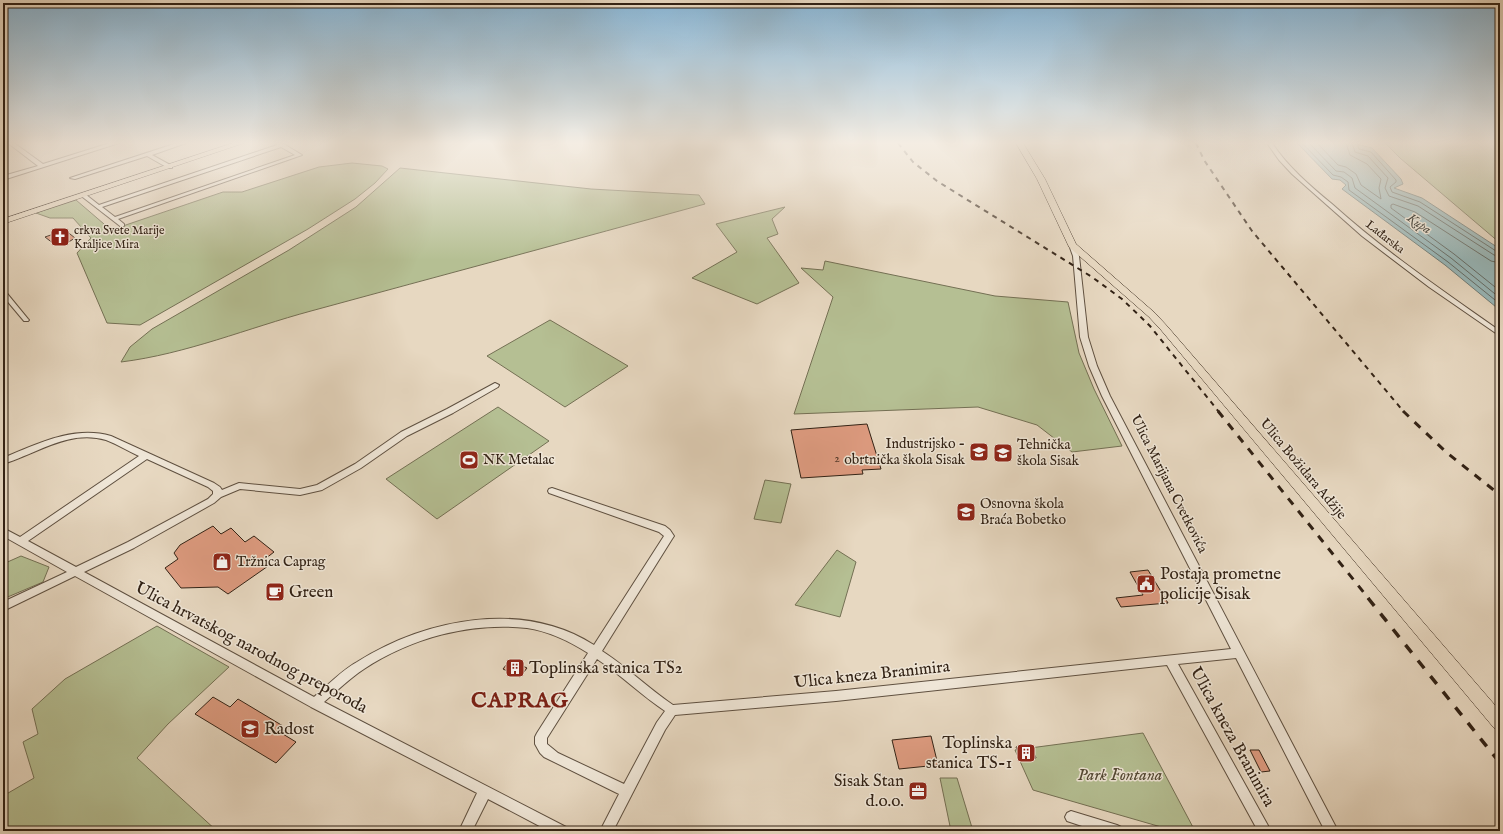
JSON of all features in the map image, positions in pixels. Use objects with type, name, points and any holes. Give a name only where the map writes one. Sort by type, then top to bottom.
[{"type":"main road","points":[[3,222],[122,182]]},
{"type":"main road","points":[[1043,182],[1072,245]]},
{"type":"main road","name":"Ulica Božidara Adžije","points":[[1072,245],[1152,315],[1164,328],[1500,723]]},
{"type":"street","points":[[98,207],[170,182]]},
{"type":"street","points":[[114,219],[220,182]]},
{"type":"street","name":"Lađarska","points":[[1304,182],[1375,244],[1500,334]]},
{"type":"street","points":[[83,195],[122,225]]},
{"type":"street","name":"Ulica Marijana Cvetkovića","points":[[1072,245],[1076,256],[1083,330],[1093,366],[1106,396],[1332,831]]},
{"type":"street","points":[[3,292],[26,320]]},
{"type":"street","points":[[3,607],[131,545],[211,501],[218,495],[239,486],[300,492],[319,488],[358,466],[404,434],[460,406],[495,384]]},
{"type":"street","points":[[3,461],[52,442],[85,436],[108,438],[216,487],[218,489],[218,495]]},
{"type":"street","points":[[20,542],[146,456]]},
{"type":"street","points":[[552,491],[662,530],[669,536],[541,737],[541,746],[546,752],[627,791]]},
{"type":"street","name":"Ulica hrvatskog narodnog preporoda","points":[[3,532],[315,703],[562,831]]},
{"type":"street","points":[[315,703],[348,674],[373,657],[420,637],[456,627],[488,623],[527,624],[562,634],[580,642],[612,663],[651,696],[672,710],[606,831]]},
{"type":"street","name":"Ulica kneza Branimira","points":[[672,710],[836,696],[1239,653]]},
{"type":"street","name":"Ulica kneza Branimira","points":[[1170,660],[1265,831]]},
{"type":"street","points":[[465,831],[484,791]]},
{"type":"street","points":[[1071,817],[1117,831]]},
{"type":"green space","points":[[273,182],[376,182],[355,199],[308,229],[140,325],[107,323],[77,253],[91,238],[73,218],[50,218],[36,213],[76,200],[111,230],[223,192],[242,192]]},
{"type":"green space","points":[[384,182],[527,182],[591,189],[699,195],[705,204],[311,311],[193,347],[121,362],[130,347],[152,329],[289,250],[356,207]]},
{"type":"green space","points":[[1428,182],[1500,182],[1500,243]]},
{"type":"green space","points":[[785,207],[772,219],[778,234],[767,238],[799,283],[757,304],[692,278],[737,252],[716,224]]},
{"type":"green space","points":[[825,261],[995,296],[1068,302],[1079,353],[1094,389],[1122,446],[1072,452],[1037,425],[978,407],[794,414],[833,297],[801,268],[823,270]]},
{"type":"green space","points":[[550,320],[628,366],[565,407],[487,356]]},
{"type":"green space","name":"NK Metalac","points":[[498,407],[549,441],[437,519],[386,479]]},
{"type":"green space","points":[[765,480],[791,484],[781,523],[754,519]]},
{"type":"green space","points":[[837,550],[856,562],[840,617],[795,605]]},
{"type":"green space","points":[[21,556],[49,567],[43,582],[3,599],[3,564]]},
{"type":"green space","points":[[157,626],[229,667],[168,724],[137,758],[217,831],[3,831],[3,796],[34,778],[23,742],[38,734],[32,709],[65,679]]},
{"type":"green space","name":"Park Fontana","points":[[1143,733],[1195,831],[1175,831],[1033,790],[1015,750]]},
{"type":"green space","points":[[940,778],[957,778],[973,831],[951,831]]},
{"type":"water","name":"Kupa","points":[[1342,182],[1402,182],[1403,184],[1394,188],[1422,198],[1500,249],[1500,308],[1496,307],[1445,265],[1342,189],[1346,185]]},
{"type":"building","name":"crkva Svete Marije Kraljice Mira","points":[[65,230],[75,238],[67,243],[54,244],[45,237]]},
{"type":"building","points":[[867,424],[881,469],[862,470],[863,474],[801,478],[791,430]]},
{"type":"building","name":"Tržnica Caprag","points":[[213,526],[221,534],[231,528],[245,542],[254,536],[274,552],[265,559],[271,564],[228,594],[218,587],[181,588],[165,568],[178,559],[174,553],[180,545]]},
{"type":"building","name":"Postaja prometne policije Sisak","points":[[1148,570],[1168,603],[1121,607],[1116,598],[1143,595],[1130,572]]},
{"type":"building","name":"Toplinska stanica TS2","points":[[510,660],[527,668],[520,677],[503,669]]},
{"type":"building","name":"Radost","points":[[213,697],[230,707],[238,699],[283,726],[278,731],[296,742],[276,763],[195,714]]},
{"type":"building","points":[[931,736],[938,765],[899,769],[892,740]]},
{"type":"building","name":"Toplinska stanica TS-1","points":[[1031,746],[1036,758],[1021,760],[1016,747]]},
{"type":"building","points":[[1250,750],[1259,750],[1270,771],[1261,772]]},
{"type":"railway","points":[[938,182],[1092,277],[1122,299],[1150,326],[1219,412]]},
{"type":"railway","points":[[1219,182],[1252,231],[1404,412]]},
{"type":"railway","points":[[1218,411],[1369,599]]},
{"type":"railway","points":[[1404,412],[1446,452],[1500,495]]},
{"type":"railway","points":[[1368,598],[1500,763]]},
{"type":"place","name":"crkva Svete Marije Kraljice Mira","points":[[60,237]]},
{"type":"place","name":"Industrijsko - obrtnička škola Sisak","points":[[979,452]]},
{"type":"place","name":"Tehnička škola Sisak","points":[[1003,453]]},
{"type":"place","name":"NK Metalac","points":[[469,460]]},
{"type":"place","name":"Osnovna škola Braća Bobetko","points":[[966,512]]},
{"type":"place","name":"Tržnica Caprag","points":[[222,562]]},
{"type":"place","name":"Postaja prometne policije Sisak","points":[[1146,584]]},
{"type":"place","name":"Green","points":[[275,592]]},
{"type":"place","name":"Toplinska stanica TS2","points":[[515,668]]},
{"type":"place","name":"Radost","points":[[250,729]]},
{"type":"place","name":"Toplinska stanica TS-1","points":[[1026,753]]},
{"type":"place","name":"Sisak Stan d.o.o.","points":[[918,791]]},
{"type":"district","name":"CAPRAG","points":[[520,701]]}]
